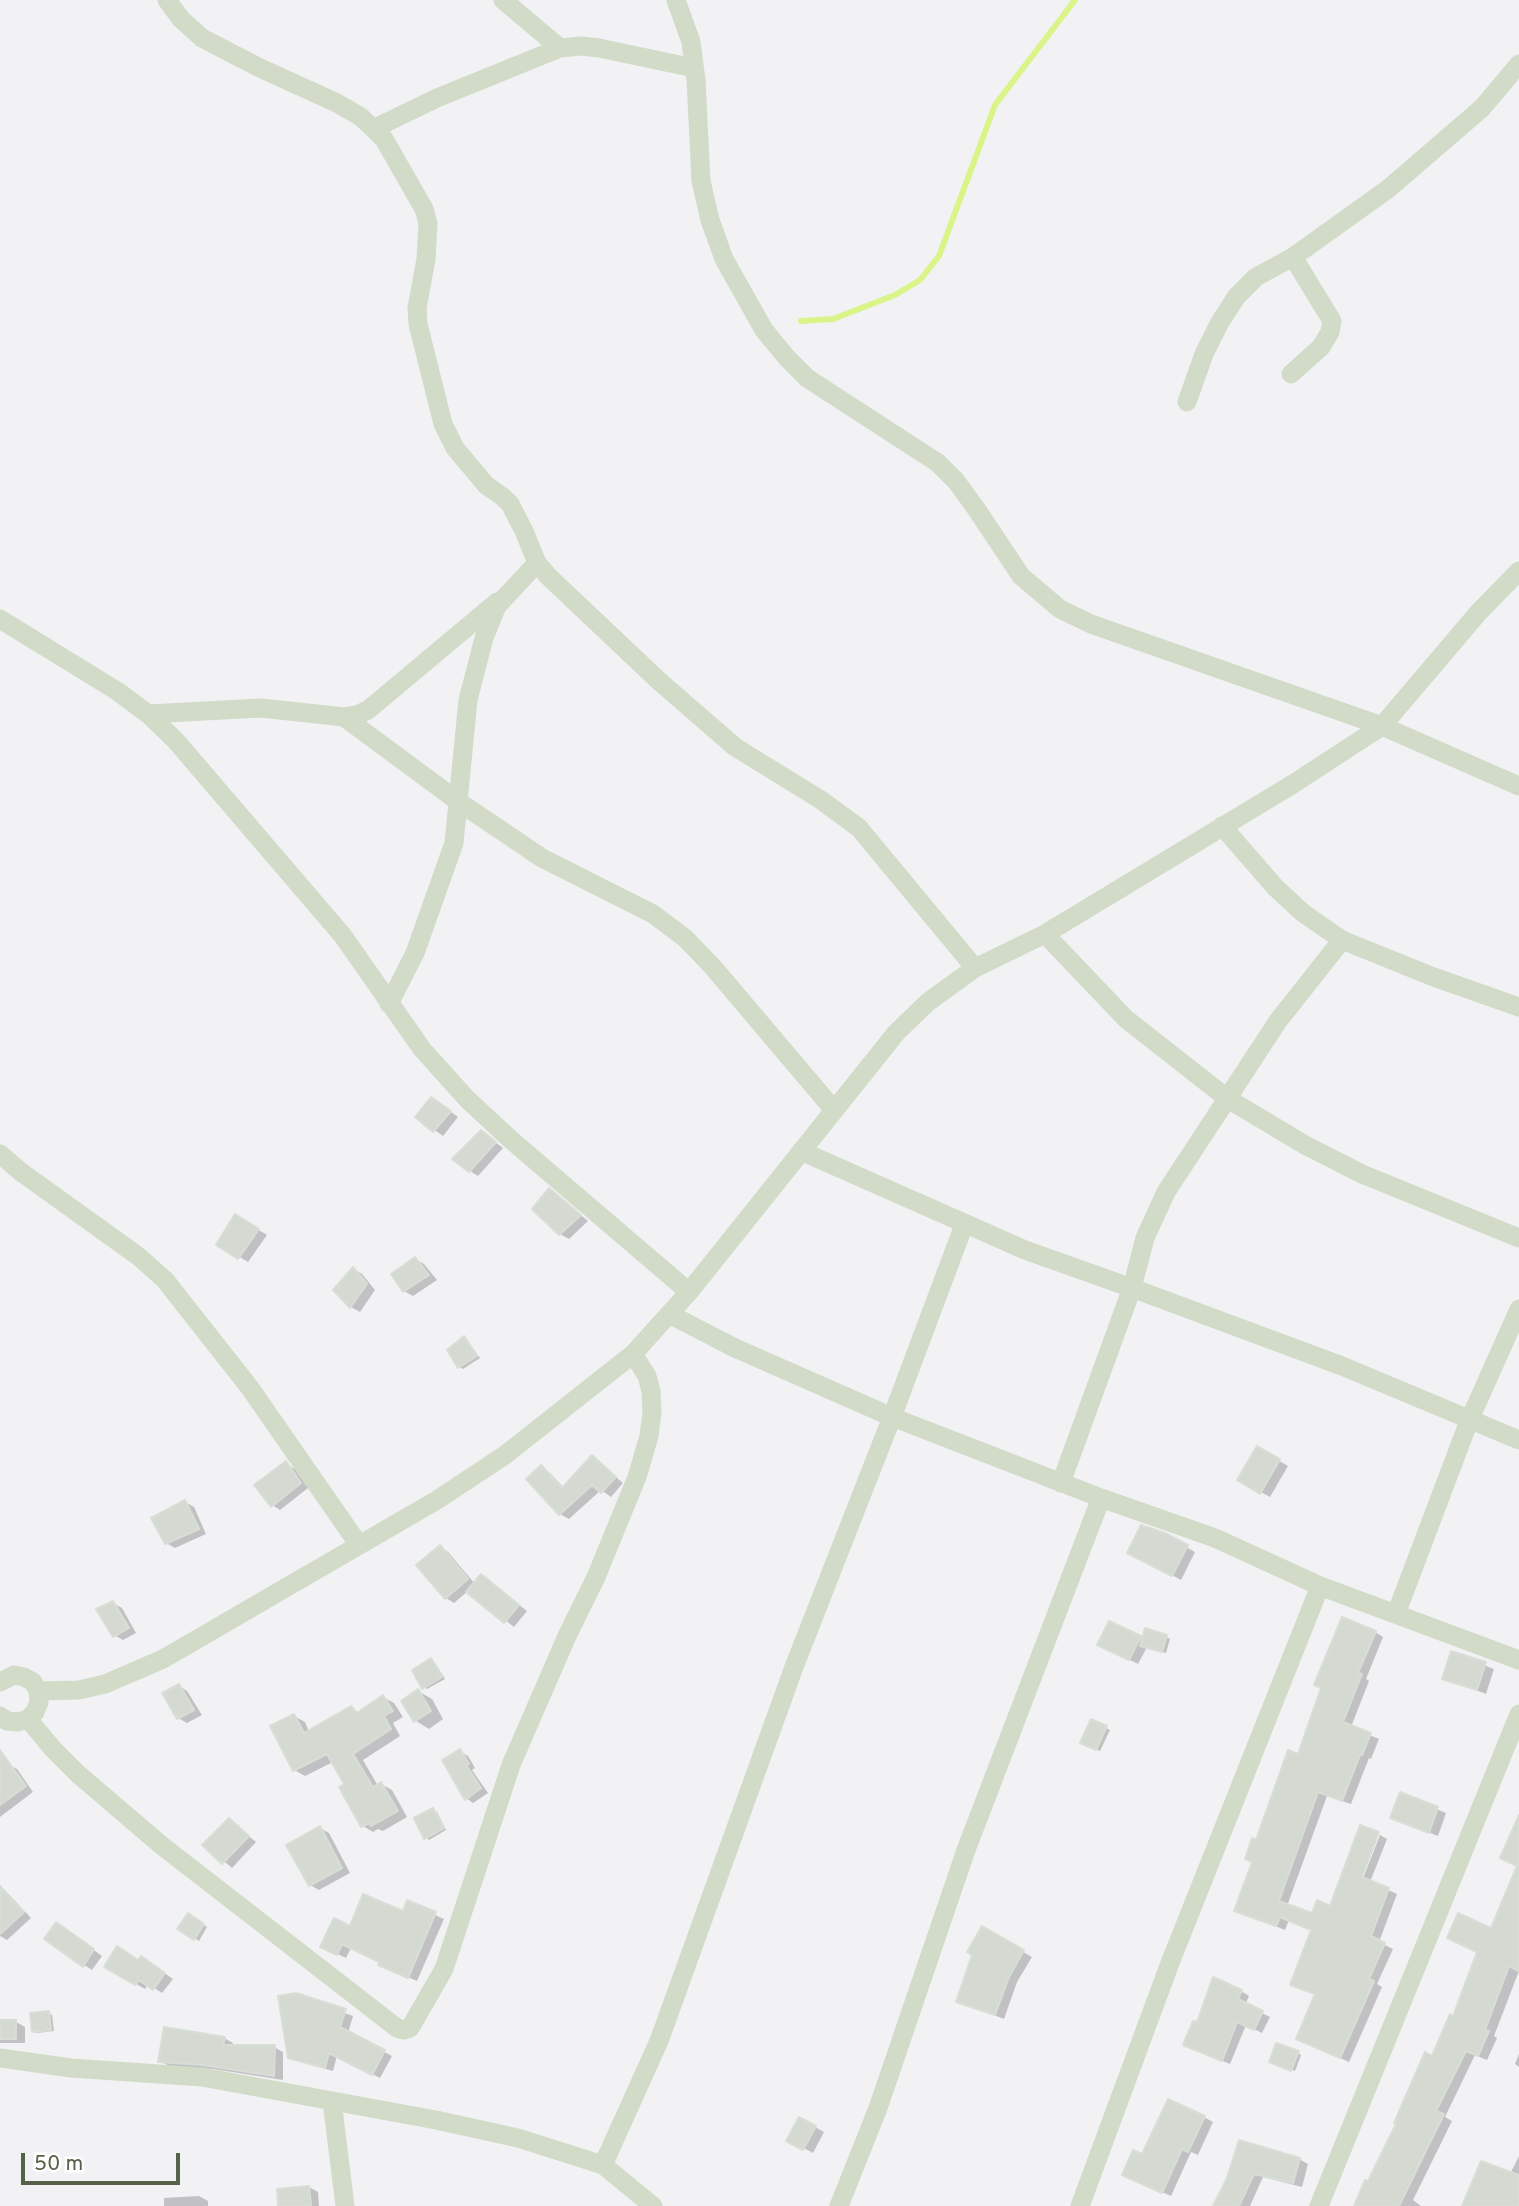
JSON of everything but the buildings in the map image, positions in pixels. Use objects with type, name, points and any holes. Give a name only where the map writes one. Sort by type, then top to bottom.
[{"type":"street","points":[[167,0],[181,19],[202,38],[337,103],[375,128],[416,194],[428,223],[426,259],[417,308],[418,324],[443,424],[468,465],[510,505],[521,523],[537,563],[548,577],[659,681],[735,747],[821,800],[859,828],[975,968]]},
{"type":"street","points":[[503,0],[560,48]]},
{"type":"street","points":[[676,0],[691,42],[701,181],[713,230],[724,259],[764,330],[807,378],[938,463],[956,481],[1021,576],[1060,609],[1102,628],[1382,726],[1519,786]]},
{"type":"street","points":[[375,128],[437,98],[560,48],[599,48],[694,68]]},
{"type":"street","points":[[1187,402],[1204,354],[1237,296],[1256,278],[1293,257],[1388,189],[1482,108],[1519,64]]},
{"type":"street","points":[[1291,374],[1321,347],[1330,332],[1332,321],[1293,257]]},
{"type":"street","points":[[148,714],[261,708],[344,717],[357,715],[368,710],[508,593],[537,563]]},
{"type":"street","points":[[38,1691],[79,1690],[105,1684],[163,1659],[437,1500],[505,1455],[633,1354],[689,1292],[895,1033],[928,1002],[975,968],[1045,933],[1293,784],[1382,726],[1517,567]]},
{"type":"street","points":[[389,1004],[415,953],[454,843],[463,731],[470,690],[489,622],[508,593]]},
{"type":"street","points":[[0,619],[117,691],[148,714],[176,741],[343,936],[422,1049],[467,1099],[689,1292]]},
{"type":"street","points":[[344,717],[459,802],[542,858],[653,914],[685,938],[834,1110]]},
{"type":"street","points":[[1222,826],[1275,887],[1303,913],[1342,940],[1431,976],[1519,1007]]},
{"type":"street","points":[[1045,933],[1126,1019],[1228,1099],[1305,1145],[1362,1174],[1519,1238]]},
{"type":"street","points":[[1061,1483],[1132,1288],[1144,1238],[1166,1192],[1278,1021],[1342,940]]},
{"type":"street","points":[[801,1151],[1025,1251],[1342,1366],[1519,1440]]},
{"type":"street","points":[[0,1154],[138,1256],[164,1280],[250,1388],[359,1545]]},
{"type":"street","points":[[603,2165],[659,2042],[789,1680],[964,1224]]},
{"type":"street","points":[[1396,1614],[1469,1421],[1519,1309]]},
{"type":"street","points":[[669,1314],[735,1348],[892,1417],[1101,1498],[1215,1538],[1320,1587],[1519,1660]]},
{"type":"street","points":[[28,1719],[78,1774],[161,1845],[397,2028],[410,2028],[444,1969],[511,1765],[567,1636],[596,1577],[637,1476],[649,1436],[652,1412],[647,1376],[633,1354]]},
{"type":"street","points":[[839,2206],[878,2108],[966,1850],[1101,1498]]},
{"type":"street","points":[[1080,2206],[1170,1963],[1320,1587]]},
{"type":"street","points":[[0,1682],[13,1675],[24,1677],[33,1682],[38,1691],[39,1702],[28,1719],[2,1722]]},
{"type":"street","points":[[1320,2206],[1439,1906],[1519,1714]]},
{"type":"street","points":[[0,2058],[71,2068],[202,2077],[518,2138],[603,2165],[653,2206]]},
{"type":"street","points":[[332,2101],[345,2206]]},
{"type":"waterway","points":[[801,321],[833,319],[895,295],[920,280],[939,256],[995,105],[1075,0]]}]
